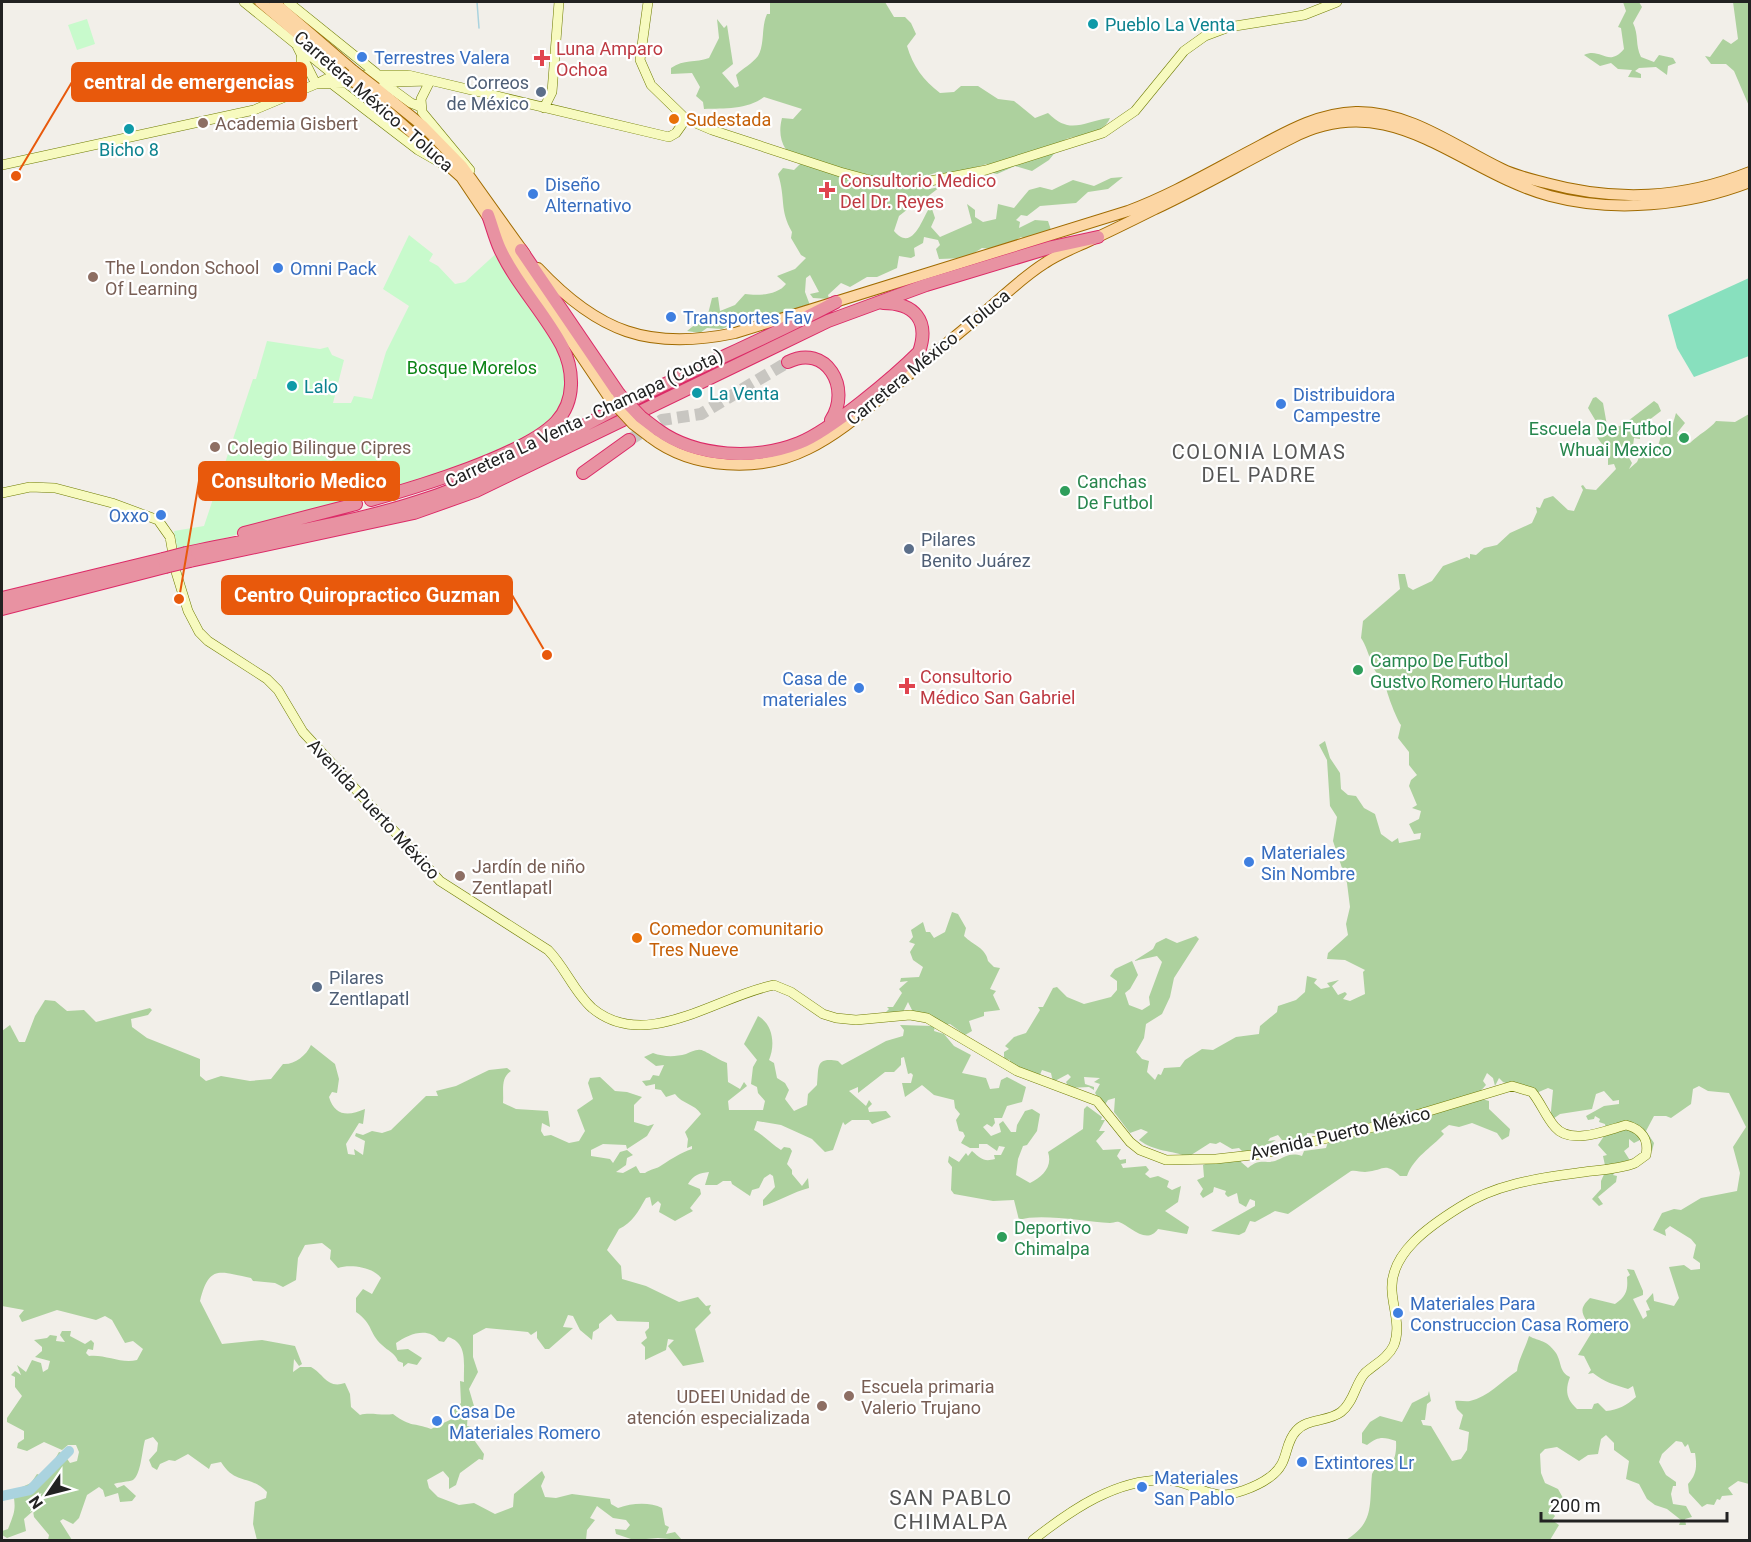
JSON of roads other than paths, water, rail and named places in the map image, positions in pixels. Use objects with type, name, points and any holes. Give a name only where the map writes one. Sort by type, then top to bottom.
[{"type":"highway","points":[[372,500],[424,485],[529,440],[557,421],[568,401],[572,379],[562,346],[500,250],[488,215]]},
{"type":"highway","name":"Carretera La Venta - Chamapa (Cuota)","points":[[2,609],[188,557],[349,529],[414,513],[476,492],[645,408],[697,387],[798,334],[875,302],[1052,247],[1098,237]]},
{"type":"highway","points":[[521,250],[615,396],[641,417],[654,434],[696,447],[740,454],[780,449],[801,442],[822,430],[919,352],[923,339],[923,328],[910,308],[896,303],[875,302]]},
{"type":"highway","name":"Carretera La Venta - Chamapa (Cuota)","points":[[188,557],[213,547],[361,517],[435,496],[489,473],[690,371],[771,336],[836,302]]},
{"type":"highway","points":[[788,362],[806,357],[818,360],[829,369],[837,381],[840,394],[838,407],[822,430]]},
{"type":"highway","points":[[583,472],[629,440]]},
{"type":"highway","points":[[213,547],[246,533],[356,504]]},
{"type":"highway","name":"Carretera La Venta - Chamapa (Cuota)","points":[[2,598],[164,563]]},
{"type":"main road","points":[[244,2],[299,51],[336,77],[353,98],[418,150],[454,170]]},
{"type":"main road","name":"Carretera México - Toluca","points":[[260,2],[336,77],[377,89],[454,170],[615,396]]},
{"type":"main road","name":"Carretera México - Toluca","points":[[274,2],[441,143],[479,188],[521,250],[552,282],[583,309],[610,325],[666,340],[700,341],[735,333],[1128,211],[1157,200],[1295,128],[1342,113],[1372,113],[1396,118],[1422,127],[1513,174],[1587,194],[1640,196],[1676,194],[1709,187],[1749,172]]},
{"type":"main road","points":[[288,2],[376,73]]},
{"type":"main road","points":[[544,108],[552,92],[560,2]]},
{"type":"main road","points":[[648,2],[640,51],[644,72],[660,96],[686,119],[788,156],[880,183],[920,183],[954,178],[1103,133],[1135,111],[1184,51],[1215,30],[1304,15],[1337,2]]},
{"type":"main road","points":[[299,51],[316,84]]},
{"type":"main road","points":[[295,93],[301,72],[299,51]]},
{"type":"main road","points":[[2,165],[254,110],[336,77],[376,73],[408,75],[430,81]]},
{"type":"main road","points":[[336,77],[377,89],[421,107]]},
{"type":"main road","points":[[430,81],[421,99],[422,112],[468,165],[479,188]]},
{"type":"main road","points":[[377,89],[430,81],[448,82],[544,108],[669,137],[676,133],[686,119]]},
{"type":"main road","points":[[353,98],[352,89],[358,84]]},
{"type":"main road","name":"Carretera México - Toluca","points":[[654,434],[682,455],[739,465],[782,460],[807,450],[874,404],[1046,262],[1296,135],[1340,121],[1392,124],[1423,137],[1513,183],[1551,196],[1589,203],[1625,205],[1670,202],[1718,194],[1749,182]]},
{"type":"main road","name":"Avenida Puerto México","points":[[2,493],[30,487],[55,489],[143,513],[164,526],[170,537],[188,611],[199,632],[208,641],[260,674],[278,690],[303,732],[440,881],[548,950],[560,962],[589,1005],[611,1020],[632,1026],[653,1025],[774,985],[791,992],[823,1014],[836,1018],[856,1020],[917,1015],[948,1029],[1017,1071],[1097,1101],[1140,1150],[1166,1160],[1216,1159],[1261,1154],[1386,1124],[1512,1086],[1532,1092],[1556,1128],[1571,1136],[1626,1125],[1633,1127],[1646,1138],[1646,1155],[1628,1166],[1528,1181],[1482,1196],[1457,1208],[1423,1234],[1400,1257],[1393,1275],[1392,1291],[1397,1335],[1392,1348],[1364,1374],[1347,1406],[1341,1412],[1303,1425],[1294,1432],[1283,1465],[1270,1478],[1240,1491],[1218,1495],[1172,1480],[1140,1481],[1121,1486],[1075,1510],[1034,1540]]},
{"type":"waterway","points":[[477,2],[479,28]]},
{"type":"waterway","points":[[2,1496],[30,1490],[69,1451]]},
{"type":"tunnel","points":[[629,440],[662,420],[701,414],[788,362]]},
{"type":"place","name":"Pueblo La Venta","points":[[1093,24]]},
{"type":"place","name":"Terrestres Valera","points":[[362,57]]},
{"type":"place","name":"Luna Amparo Ochoa","points":[[542,58]]},
{"type":"place","name":"Correos de México","points":[[541,92]]},
{"type":"place","name":"Sudestada","points":[[674,119]]},
{"type":"place","name":"Academia Gisbert","points":[[203,123]]},
{"type":"place","name":"Bicho 8","points":[[129,129]]},
{"type":"place","name":"central de emergencias","points":[[16,176]]},
{"type":"place","name":"Consultorio Medico Del Dr. Reyes","points":[[827,190]]},
{"type":"place","name":"Diseño Alternativo","points":[[533,194]]},
{"type":"place","name":"Omni Pack","points":[[278,268]]},
{"type":"place","name":"The London School Of Learning","points":[[93,277]]},
{"type":"place","name":"Transportes Fav","points":[[671,317]]},
{"type":"place","name":"Lalo","points":[[292,386]]},
{"type":"place","name":"La Venta","points":[[697,393]]},
{"type":"place","name":"Distribuidora Campestre","points":[[1281,404]]},
{"type":"place","name":"Escuela De Futbol Whuai Mexico","points":[[1684,438]]},
{"type":"place","name":"Colegio Bilingue Cipres","points":[[215,447]]},
{"type":"place","name":"Canchas De Futbol","points":[[1065,491]]},
{"type":"place","name":"Oxxo","points":[[161,515]]},
{"type":"place","name":"Pilares Benito Juárez","points":[[909,549]]},
{"type":"place","name":"Consultorio Medico","points":[[179,599]]},
{"type":"place","name":"Centro Quiropractico Guzman","points":[[547,655]]},
{"type":"place","name":"Campo De Futbol Gustvo Romero Hurtado","points":[[1358,670]]},
{"type":"place","name":"Consultorio Médico San Gabriel","points":[[907,686]]},
{"type":"place","name":"Casa de materiales","points":[[859,688]]},
{"type":"place","name":"Materiales Sin Nombre","points":[[1249,862]]},
{"type":"place","name":"Jardín de niño Zentlapatl","points":[[460,876]]},
{"type":"place","name":"Comedor comunitario Tres Nueve","points":[[637,938]]},
{"type":"place","name":"Pilares Zentlapatl","points":[[317,987]]},
{"type":"place","name":"Deportivo Chimalpa","points":[[1002,1237]]},
{"type":"place","name":"Materiales Para Construccion Casa Romero","points":[[1398,1313]]},
{"type":"place","name":"Escuela primaria Valerio Trujano","points":[[849,1396]]},
{"type":"place","name":"UDEEI Unidad de atención especializada","points":[[822,1406]]},
{"type":"place","name":"Casa De Materiales Romero","points":[[437,1421]]},
{"type":"place","name":"Extintores Lr","points":[[1302,1462]]},
{"type":"place","name":"Materiales San Pablo","points":[[1142,1487]]},
{"type":"district","name":"COLONIA LOMAS DEL PADRE","points":[[1259,464]]},
{"type":"district","name":"SAN PABLO CHIMALPA","points":[[951,1510]]},
{"type":"park label","name":"Bosque Morelos","points":[[472,367]]}]
